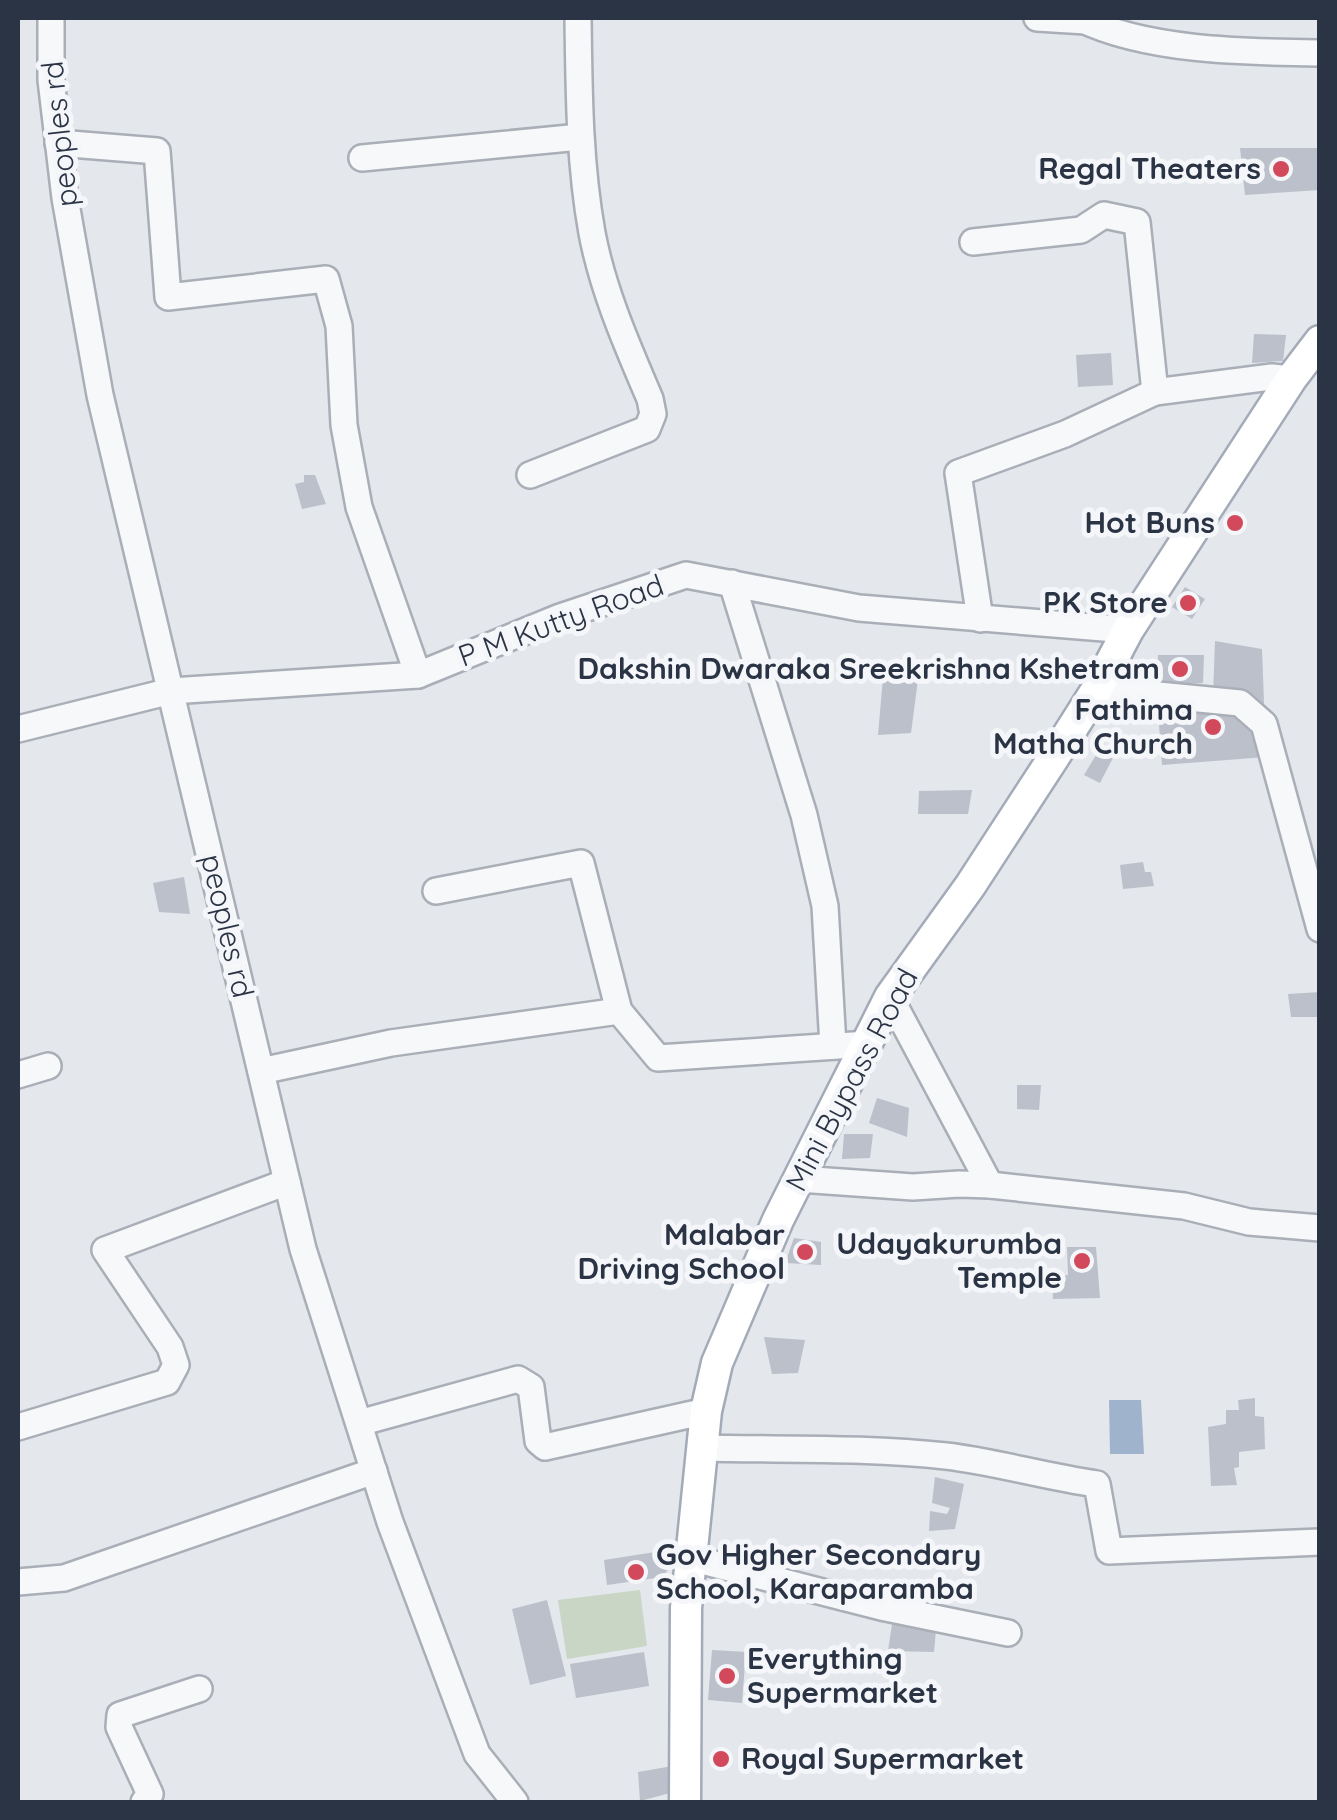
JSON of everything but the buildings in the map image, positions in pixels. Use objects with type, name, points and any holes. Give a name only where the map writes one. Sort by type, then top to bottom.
[{"type":"main road","name":"Mini Bypass Road","points":[[685,1802],[686,1608],[701,1448],[717,1362],[799,1180],[890,998],[970,886],[1097,689],[1128,630],[1291,379],[1320,341]]},
{"type":"street","name":"peoples rd","points":[[51,18],[50,80],[58,143],[100,395],[303,1249],[374,1471],[477,1754],[515,1802]]},
{"type":"street","points":[[530,476],[648,429],[653,414],[615,317],[592,234],[580,136],[578,18]]},
{"type":"street","points":[[1037,18],[1082,19],[1106,31],[1226,51],[1320,53]]},
{"type":"street","points":[[362,158],[580,136]]},
{"type":"street","points":[[58,143],[157,150],[168,297],[326,279],[339,326],[344,426],[360,507],[418,675]]},
{"type":"street","points":[[973,242],[1081,230],[1104,215],[1137,222],[1154,392]]},
{"type":"street","points":[[980,618],[958,473],[1065,434],[1154,392],[1272,377],[1291,379]]},
{"type":"street","name":"P M Kutty Road","points":[[18,728],[171,691],[418,675],[560,617],[686,575],[859,608],[1128,630]]},
{"type":"street","points":[[732,582],[804,815],[825,906],[833,1046]]},
{"type":"street","points":[[1097,689],[1240,703],[1264,724],[1320,929]]},
{"type":"street","points":[[436,891],[581,863],[619,1011],[658,1058],[868,1044]]},
{"type":"street","points":[[890,998],[990,1186]]},
{"type":"street","points":[[261,1071],[391,1042],[619,1011]]},
{"type":"street","points":[[18,1075],[48,1066]]},
{"type":"street","points":[[799,1180],[913,1188],[990,1186],[1166,1204],[1249,1222],[1320,1228]]},
{"type":"street","points":[[18,1427],[166,1382],[176,1366],[170,1347],[105,1250],[287,1182]]},
{"type":"street","points":[[359,1423],[518,1379],[531,1386],[538,1441],[545,1446],[706,1411]]},
{"type":"street","points":[[701,1448],[949,1456],[1048,1478],[1097,1484],[1108,1551],[1320,1542]]},
{"type":"street","points":[[18,1582],[64,1578],[374,1471]]},
{"type":"street","points":[[690,1558],[880,1607],[1008,1633]]},
{"type":"street","points":[[144,1802],[150,1794],[119,1728],[120,1715],[199,1689]]},
{"type":"green space","points":[[640,1590],[647,1646],[567,1659],[558,1600]]},
{"type":"water","points":[[1109,1400],[1141,1400],[1144,1454],[1110,1454]]},
{"type":"place","name":"Regal Theaters","points":[[1281,169]]},
{"type":"place","name":"Hot Buns","points":[[1235,523]]},
{"type":"place","name":"PK Store","points":[[1188,603]]},
{"type":"place","name":"Dakshin Dwaraka Sreekrishna Kshetram","points":[[1180,669]]},
{"type":"place","name":"Fathima Matha Church","points":[[1213,727]]},
{"type":"place","name":"Malabar Driving School","points":[[805,1252]]},
{"type":"place","name":"Udayakurumba Temple","points":[[1082,1261]]},
{"type":"place","name":"Gov Higher Secondary School, Karaparamba","points":[[636,1572]]},
{"type":"place","name":"Everything Supermarket","points":[[727,1676]]},
{"type":"place","name":"Royal Supermarket","points":[[721,1759]]}]
